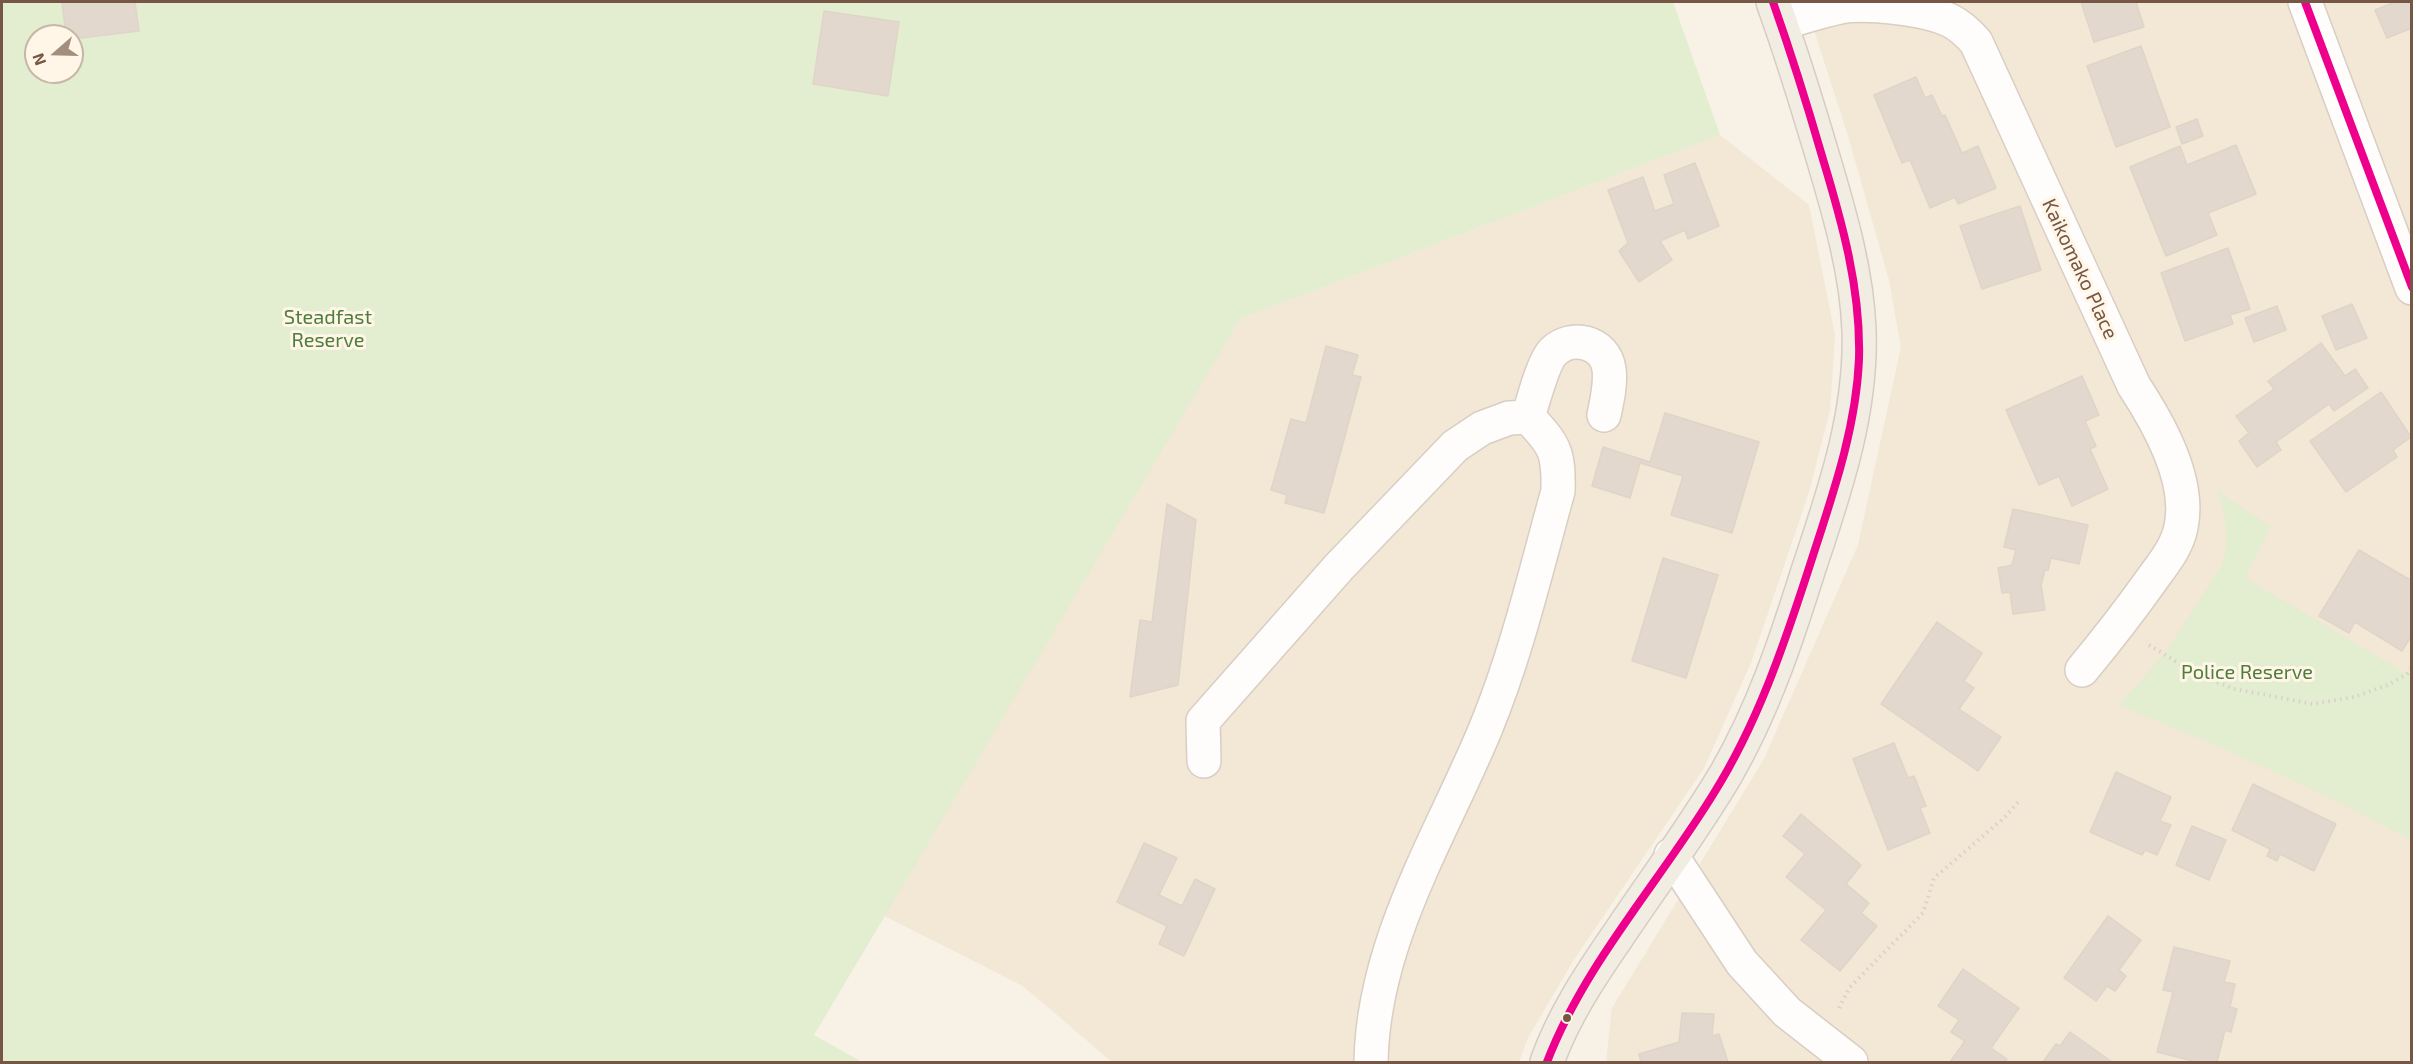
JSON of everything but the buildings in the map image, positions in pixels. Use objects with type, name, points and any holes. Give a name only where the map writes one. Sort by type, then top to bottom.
[{"type":"main road","points":[[1547,1062],[1572,1007],[1726,772],[1760,705],[1782,653],[1841,466],[1852,417],[1857,383],[1859,328],[1850,260],[1835,198],[1777,12]]},
{"type":"street","points":[[2305,2],[2412,288]]},
{"type":"street","name":"Kaikomako Place","points":[[1777,12],[1874,5],[1935,15],[1951,21],[1966,31],[1976,42],[2134,386],[2156,419],[2178,476],[2183,503],[2181,527],[2175,547],[2117,628],[2082,670]]},
{"type":"street","points":[[1528,417],[1551,354],[1566,342],[1583,341],[1601,350],[1609,368],[1608,396],[1604,415]]},
{"type":"street","points":[[1204,761],[1203,721],[1379,524],[1455,446],[1482,428],[1509,418],[1528,417],[1551,441],[1559,465],[1558,491],[1503,683],[1485,730],[1404,912],[1386,966],[1377,1000],[1371,1062]]},
{"type":"street","points":[[1671,855],[1742,963],[1787,1012],[1851,1062]]},
{"type":"path","points":[[2117,628],[2164,653],[2198,675],[2216,682],[2235,689],[2313,704],[2354,697],[2388,685],[2407,674],[2412,667]]},
{"type":"path","points":[[1822,1040],[1850,987],[1923,913],[1934,878],[2005,817],[2019,801]]},
{"type":"shaded area","points":[[1805,2],[2411,2],[2411,1062],[1606,1062],[1612,1008],[1764,759],[1858,545],[1901,347],[1889,280],[1849,139]]},
{"type":"shaded area","points":[[1720,135],[1809,205],[1835,335],[1830,410],[1809,492],[1752,660],[1704,768],[1573,961],[1528,1038],[1519,1062],[1112,1062],[1023,986],[867,907],[1240,319]]},
{"type":"green space","name":"Steadfast Reserve","points":[[2,2],[1673,2],[1720,135],[1240,319],[814,1035],[862,1062],[2,1062]]},
{"type":"green space","name":"Police Reserve","points":[[2218,491],[2271,527],[2245,578],[2411,676],[2411,840],[2267,768],[2119,705],[2165,653],[2222,565],[2226,546],[2226,528]]},
{"type":"transit line","points":[[1547,1062],[1581,991],[1714,793],[1756,713],[1789,628],[1833,493],[1853,413],[1857,386],[1859,333],[1849,256],[1799,79],[1773,2]]},
{"type":"transit line","points":[[2305,2],[2412,287]]}]
